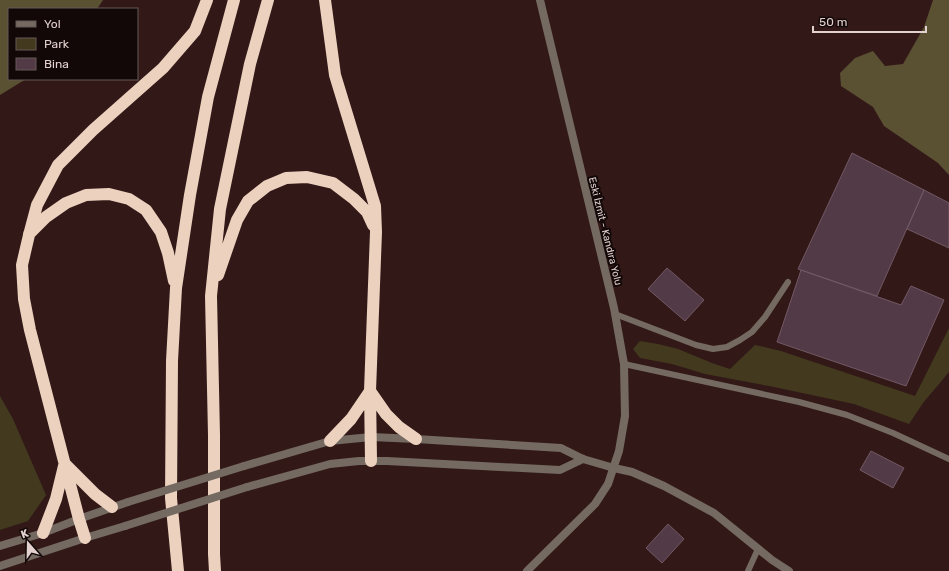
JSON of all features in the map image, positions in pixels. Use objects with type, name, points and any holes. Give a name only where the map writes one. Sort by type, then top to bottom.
[{"type":"highway","points":[[85,538],[30,330],[24,299],[22,264],[37,205],[58,165],[93,130],[163,68],[195,32],[207,0]]},
{"type":"highway","points":[[178,571],[171,498],[172,361],[176,288],[190,195],[208,96],[234,0]]},
{"type":"highway","points":[[215,571],[211,296],[220,209],[250,64],[268,0]]},
{"type":"highway","points":[[325,0],[335,75],[376,206],[370,391],[371,461]]},
{"type":"highway","points":[[211,296],[237,220],[248,201],[267,186],[286,178],[307,177],[333,183],[354,199],[367,212],[376,232]]},
{"type":"highway","points":[[29,235],[46,217],[66,203],[86,195],[109,194],[129,199],[146,210],[161,232],[168,253],[176,288]]},
{"type":"highway","points":[[370,391],[386,414],[399,427],[416,438]]},
{"type":"highway","points":[[330,441],[351,419],[370,391]]},
{"type":"highway","points":[[64,463],[95,494],[112,507]]},
{"type":"highway","points":[[43,533],[56,499],[64,463]]},
{"type":"street","name":"Eski İzmit - Kandıra Yolu","points":[[527,571],[595,504],[608,484],[619,451],[625,416],[624,364],[615,314],[540,0]]},
{"type":"street","points":[[0,546],[43,533],[112,507],[330,441],[371,437],[416,438],[560,448],[583,459],[632,472],[664,486],[714,513],[772,560],[789,571]]},
{"type":"street","points":[[0,566],[85,538],[330,464],[387,461],[560,470],[583,459]]},
{"type":"lane","points":[[615,314],[696,345],[713,348],[726,346],[740,340],[752,332],[765,317],[788,282]]},
{"type":"lane","points":[[624,364],[799,402],[847,415],[893,433],[949,459]]},
{"type":"lane","points":[[748,571],[758,549]]},
{"type":"green space","points":[[949,328],[949,372],[923,403],[909,424],[854,404],[705,374],[672,364],[640,358],[633,349],[640,341],[658,344],[678,349],[730,369],[755,345],[781,351],[915,396]]},
{"type":"green space","points":[[0,396],[13,419],[46,495],[28,521],[0,530]]},
{"type":"shaded area","points":[[0,0],[103,0],[98,8],[8,8],[8,80],[24,80],[0,95]]},
{"type":"shaded area","points":[[933,0],[949,0],[949,175],[938,163],[884,126],[873,107],[841,86],[840,73],[855,58],[873,51],[885,66],[903,64],[924,27]]},
{"type":"building","points":[[852,153],[924,190],[877,296],[798,269]]},
{"type":"building","points":[[924,190],[949,203],[949,248],[907,229]]},
{"type":"building","points":[[667,268],[704,300],[685,321],[648,289]]},
{"type":"building","points":[[801,270],[901,305],[911,286],[944,300],[906,386],[777,342]]},
{"type":"building","points":[[871,451],[904,468],[893,488],[860,470]]},
{"type":"building","points":[[668,524],[684,539],[662,563],[646,548]]}]
